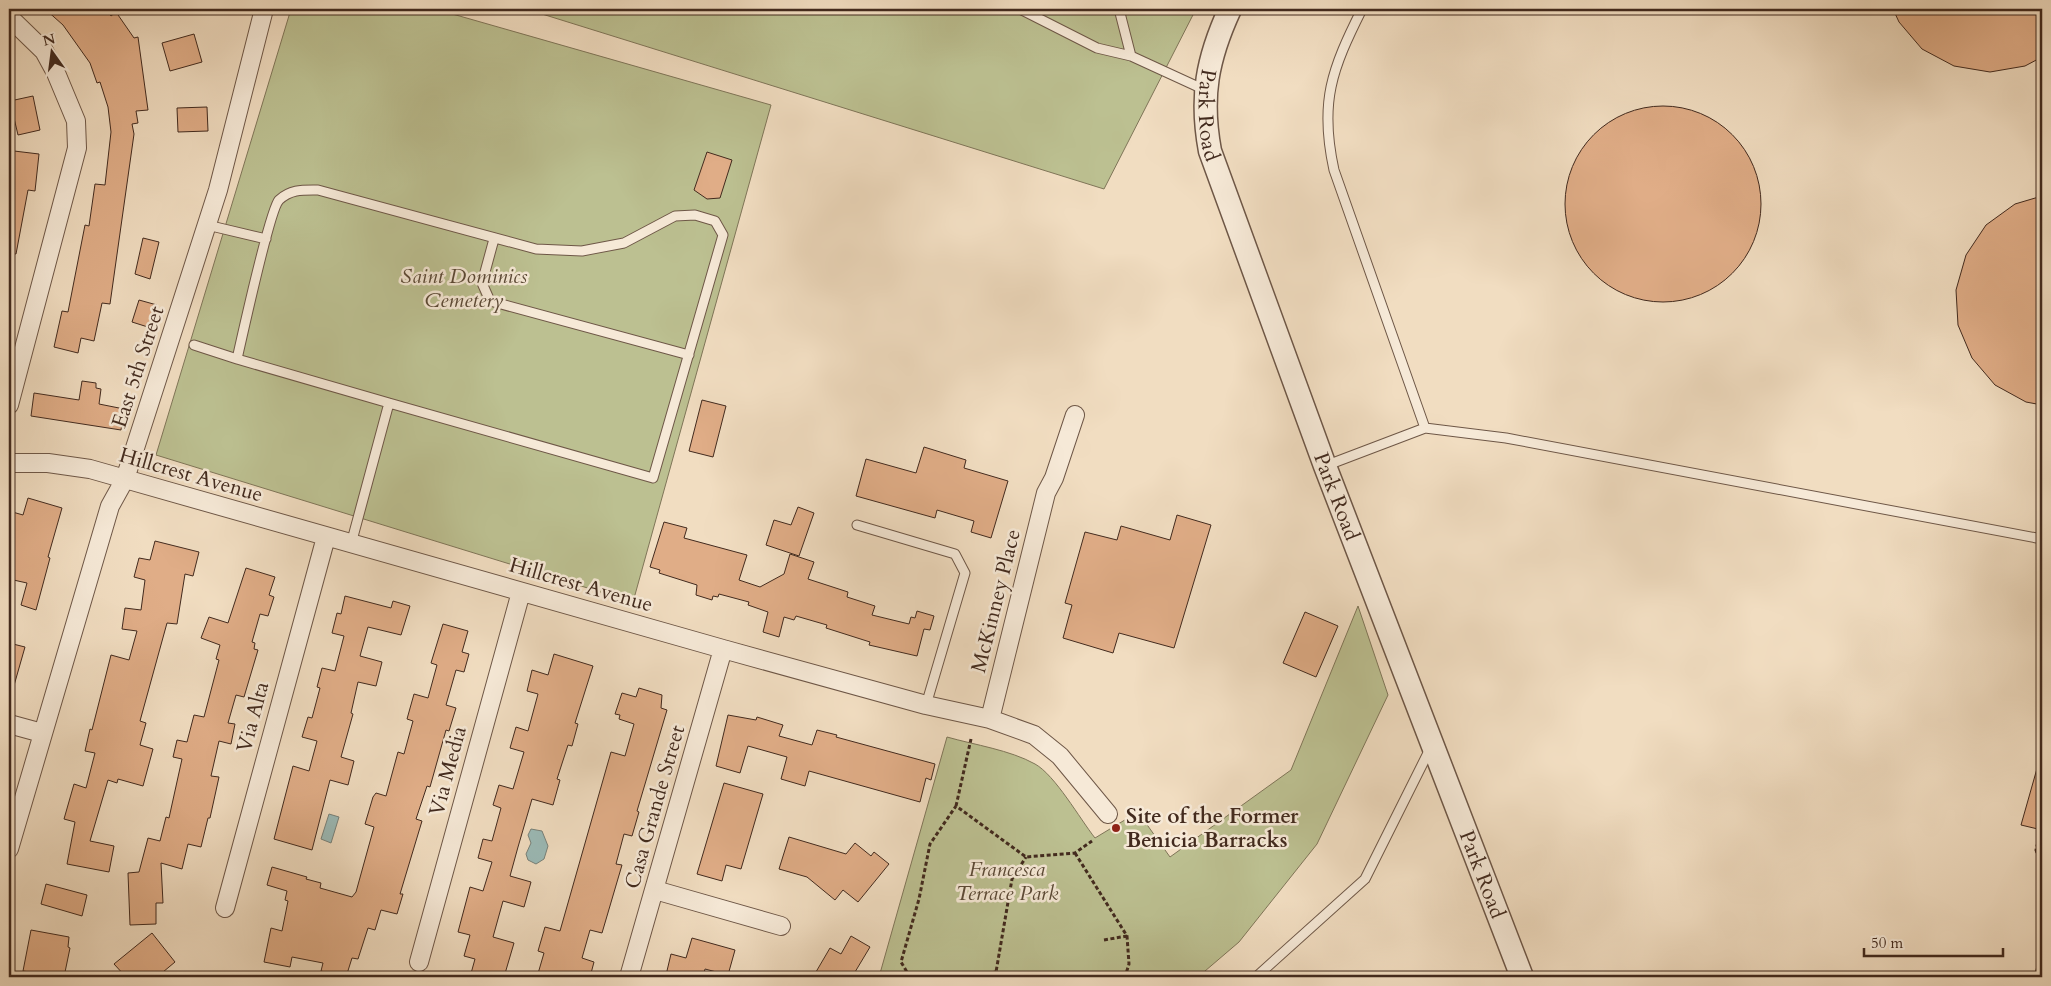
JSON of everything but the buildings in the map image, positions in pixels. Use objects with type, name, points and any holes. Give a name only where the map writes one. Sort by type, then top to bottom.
[{"type":"street","name":"East 5th Street","points":[[9,849],[110,506],[125,479],[207,224],[264,9]]},
{"type":"street","name":"Park Road","points":[[1230,9],[1216,42],[1205,90],[1204,121],[1210,151],[1325,466],[1522,977]]},
{"type":"street","points":[[9,18],[44,51],[56,73],[76,121],[77,148],[9,405]]},
{"type":"street","name":"McKinney Place","points":[[990,720],[1046,493],[1054,478],[1075,415]]},
{"type":"street","name":"Hillcrest Avenue","points":[[9,463],[48,463],[90,469],[723,649],[926,705],[990,720],[1034,735],[1060,756],[1108,814]]},
{"type":"street","name":"Via Alta","points":[[225,908],[326,537]]},
{"type":"street","name":"Via Media","points":[[419,962],[521,592]]},
{"type":"street","name":"Casa Grande Street","points":[[629,977],[723,649]]},
{"type":"street","points":[[9,724],[42,733]]},
{"type":"street","points":[[655,890],[781,926]]},
{"type":"lane","points":[[1020,9],[1097,48],[1131,56],[1205,90]]},
{"type":"lane","points":[[1120,9],[1131,56]]},
{"type":"lane","points":[[1362,9],[1335,66],[1330,89],[1329,146],[1334,170],[1426,428]]},
{"type":"lane","points":[[194,345],[237,359],[653,478],[723,235],[715,221],[695,215],[675,216],[624,243],[582,251],[536,249],[318,190],[296,190],[278,201],[266,239],[237,359]]},
{"type":"lane","points":[[207,224],[266,239]]},
{"type":"lane","points":[[494,239],[482,283],[490,301],[688,355]]},
{"type":"lane","points":[[351,544],[389,403]]},
{"type":"lane","points":[[1325,466],[1426,428],[1506,438],[2042,539]]},
{"type":"lane","points":[[857,525],[955,554],[965,572],[926,705]]},
{"type":"lane","points":[[1256,977],[1365,879],[1432,743]]},
{"type":"lane","points":[[2039,977],[2042,967]]},
{"type":"path","points":[[936,977],[910,977],[901,962],[919,899],[930,844],[956,806],[972,739]]},
{"type":"path","points":[[956,806],[1026,857],[1075,853],[1092,841]]},
{"type":"path","points":[[2041,830],[2036,850],[2042,867]]},
{"type":"path","points":[[1075,853],[1127,936],[1129,964],[1125,977]]},
{"type":"path","points":[[998,977],[996,972],[1012,878],[1026,857]]},
{"type":"path","points":[[1104,940],[1127,936]]},
{"type":"path","points":[[955,977],[996,972]]},
{"type":"green space","name":"Saint Dominics Cemetery","points":[[291,9],[435,9],[771,105],[633,602],[156,455]]},
{"type":"green space","points":[[526,9],[1196,9],[1104,189]]},
{"type":"green space","name":"Francesca Terrace Park","points":[[1358,606],[1388,695],[1317,844],[1239,942],[1198,977],[879,977],[947,737],[1004,751],[1035,764],[1059,787],[1095,838],[1138,812],[1170,857],[1291,770]]},
{"type":"water","points":[[329,814],[339,817],[331,843],[321,839]]},
{"type":"water","points":[[531,829],[542,831],[548,846],[544,859],[536,864],[528,860],[526,854],[531,843],[528,835]]},
{"type":"place","name":"Site of the Former Benicia Barracks","points":[[1116,828]]}]
